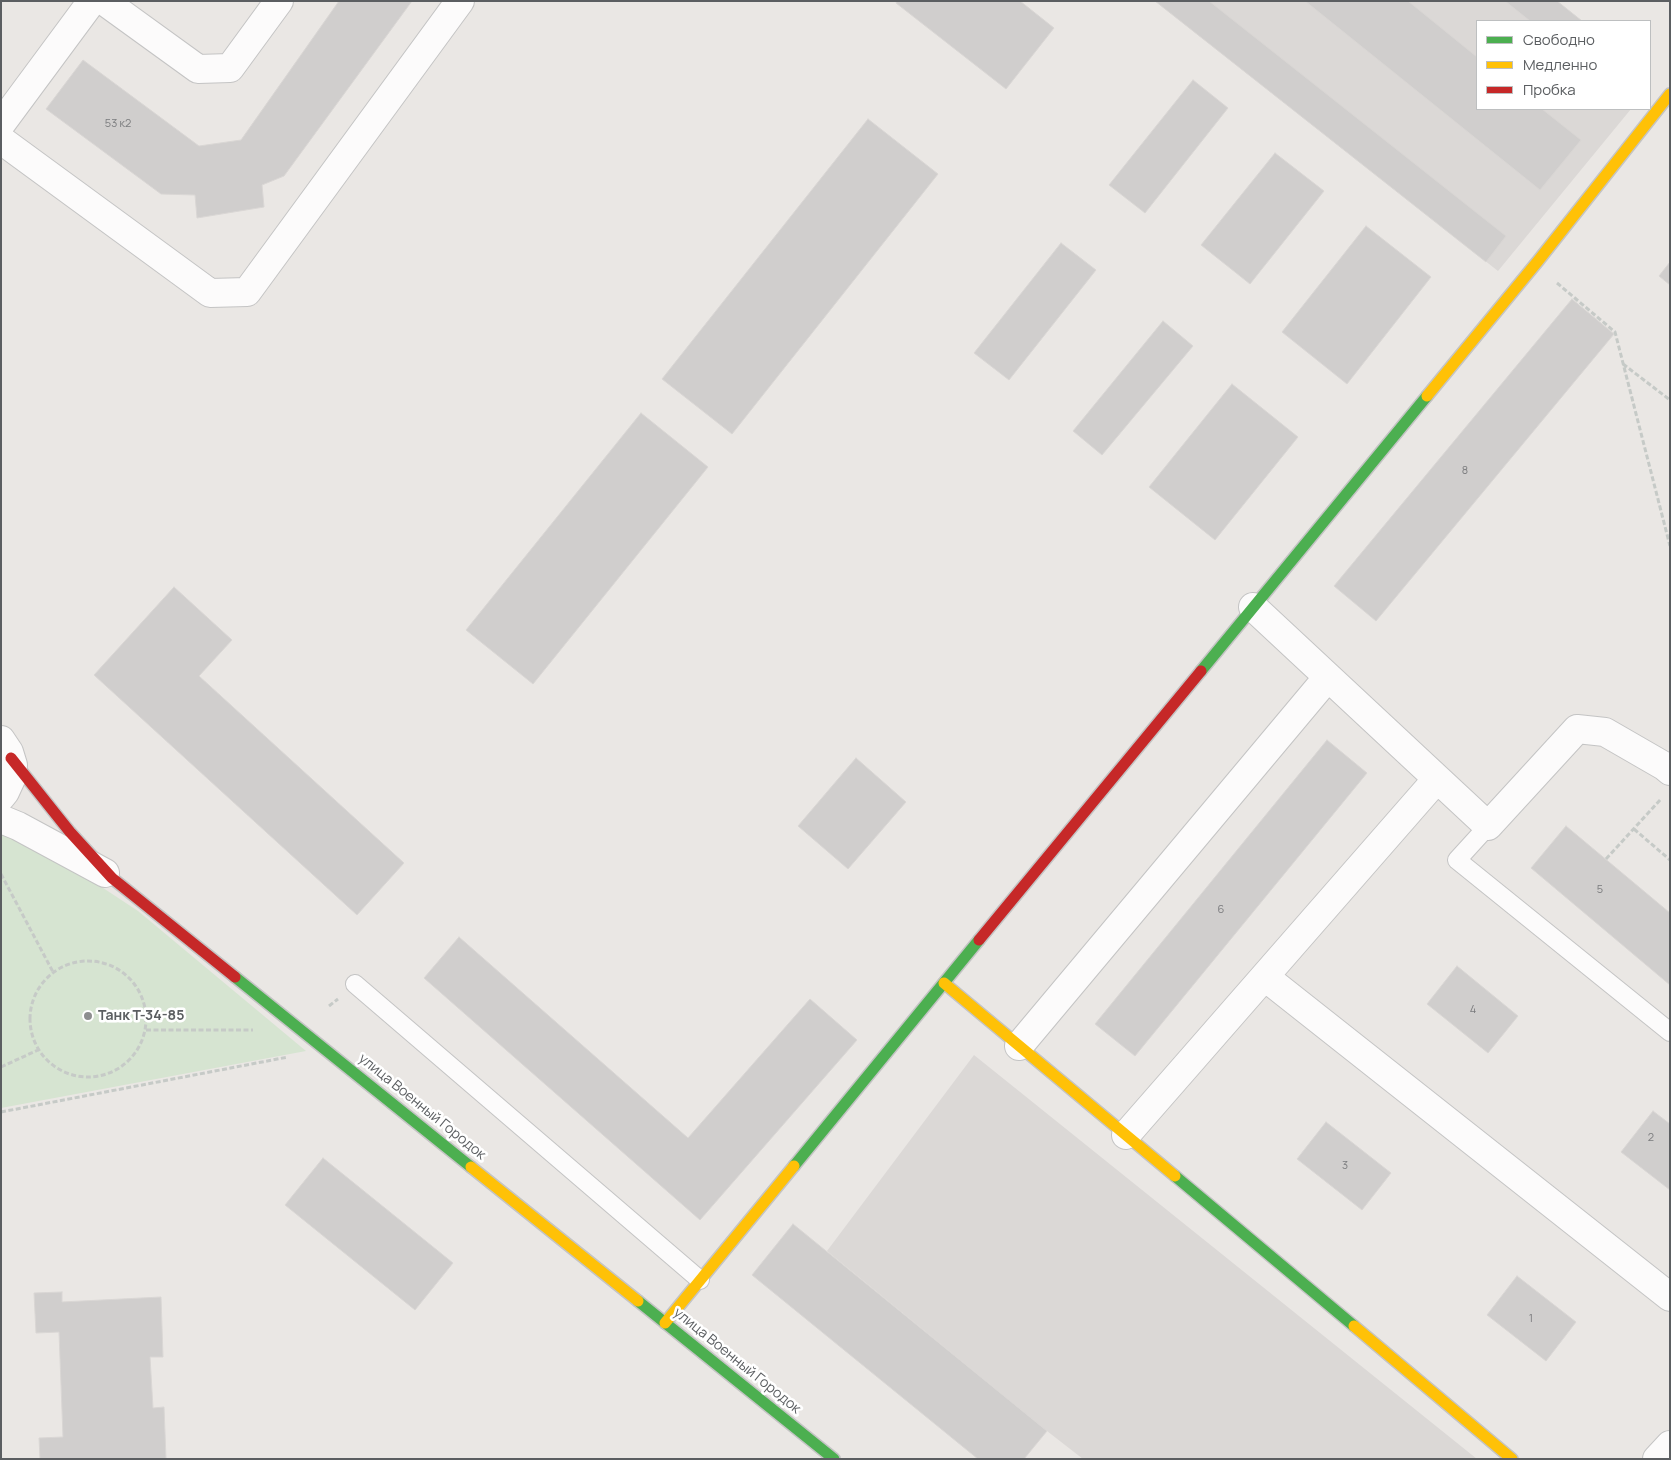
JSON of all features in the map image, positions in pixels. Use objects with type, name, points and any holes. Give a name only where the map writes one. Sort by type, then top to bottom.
[{"type":"street","points":[[1,124],[92,1]]},
{"type":"street","points":[[104,1],[198,69],[230,68],[279,1]]},
{"type":"street","points":[[1,140],[210,293],[247,292],[460,1]]},
{"type":"street","points":[[665,1323],[1531,268],[1670,94]]},
{"type":"street","points":[[1253,607],[1488,826],[1576,729],[1605,732],[1667,773]]},
{"type":"street","points":[[1019,1046],[1328,677]]},
{"type":"street","points":[[1,796],[11,779],[13,765],[6,749]]},
{"type":"street","name":"улица Военный Городок","points":[[6,749],[70,832],[112,878],[834,1459]]},
{"type":"street","points":[[1126,1135],[1437,779]]},
{"type":"street","points":[[1,819],[59,847],[112,878]]},
{"type":"street","points":[[1265,977],[1670,1297]]},
{"type":"street","points":[[944,983],[1512,1459]]},
{"type":"street","points":[[1657,1459],[1670,1445]]},
{"type":"lane","points":[[1488,826],[1457,860],[1670,1032]]},
{"type":"lane","points":[[356,984],[700,1280]]},
{"type":"path","points":[[1557,283],[1615,332],[1670,546]]},
{"type":"path","points":[[1623,364],[1670,400]]},
{"type":"path","points":[[1606,859],[1634,828],[1667,773]]},
{"type":"path","points":[[1634,828],[1670,860]]},
{"type":"path","points":[[1,874],[53,972]]},
{"type":"path","points":[[84,960],[98,961],[122,971],[140,991],[145,1003],[147,1016],[146,1030],[134,1056],[124,1066],[112,1073],[84,1078],[58,1070],[38,1050],[30,1025],[30,1011],[33,998],[40,986],[53,972],[72,963],[84,960]]},
{"type":"path","points":[[146,1030],[254,1030]]},
{"type":"path","points":[[1,1067],[38,1050]]},
{"type":"path","points":[[1,1112],[294,1056]]},
{"type":"shaded area","points":[[1155,1],[1557,1],[1581,20],[1476,20],[1476,110],[1630,110],[1498,271]]},
{"type":"shaded area","points":[[974,1055],[1477,1459],[1083,1459],[1047,1431],[827,1251]]},
{"type":"green space","points":[[1,829],[88,878],[138,911],[306,1051],[1,1108]]},
{"type":"building","points":[[339,1],[412,1],[284,176],[262,185],[264,207],[197,218],[195,195],[161,194],[46,109],[83,60],[199,146],[241,140]]},
{"type":"building","points":[[897,1],[1020,1],[1054,28],[1006,89],[896,3]]},
{"type":"building","points":[[1155,1],[1209,1],[1506,236],[1486,262]]},
{"type":"building","points":[[1305,1],[1408,1],[1476,56],[1476,110],[1543,110],[1581,140],[1540,190]]},
{"type":"building","points":[[1505,1],[1557,1],[1581,20],[1529,20]]},
{"type":"building","points":[[1193,80],[1228,108],[1145,213],[1109,185]]},
{"type":"building","points":[[868,119],[938,174],[732,434],[662,379]]},
{"type":"building","points":[[1275,153],[1324,191],[1250,284],[1201,245]]},
{"type":"building","points":[[1366,226],[1431,277],[1347,384],[1282,332]]},
{"type":"building","points":[[1061,243],[1096,270],[1009,380],[974,353]]},
{"type":"building","points":[[1670,262],[1670,285],[1659,276]]},
{"type":"building","points":[[1572,299],[1614,334],[1376,621],[1334,586]]},
{"type":"building","points":[[1163,321],[1193,346],[1102,455],[1073,431]]},
{"type":"building","points":[[1232,384],[1298,437],[1215,540],[1149,487]]},
{"type":"building","points":[[641,413],[708,467],[533,684],[466,630]]},
{"type":"building","points":[[174,587],[232,640],[199,676],[404,863],[357,915],[94,675]]},
{"type":"building","points":[[1327,740],[1367,773],[1135,1056],[1095,1024]]},
{"type":"building","points":[[856,758],[906,802],[848,869],[798,826]]},
{"type":"building","points":[[1566,826],[1670,913],[1670,985],[1531,868]]},
{"type":"building","points":[[459,937],[688,1138],[810,999],[857,1040],[700,1220],[424,978]]},
{"type":"building","points":[[1457,966],[1518,1016],[1488,1053],[1427,1004]]},
{"type":"building","points":[[1653,1111],[1670,1124],[1670,1190],[1621,1152]]},
{"type":"building","points":[[1326,1122],[1391,1173],[1362,1210],[1297,1159]]},
{"type":"building","points":[[323,1158],[453,1263],[415,1310],[285,1205]]},
{"type":"building","points":[[793,1224],[1047,1431],[1024,1459],[978,1459],[752,1275]]},
{"type":"building","points":[[1517,1276],[1576,1322],[1546,1361],[1487,1315]]},
{"type":"building","points":[[62,1292],[62,1302],[161,1297],[163,1357],[150,1357],[153,1408],[164,1407],[166,1459],[40,1459],[39,1438],[63,1437],[59,1332],[36,1333],[34,1293]]},
{"type":"traffic: fast","points":[[1201,671],[1427,396]]},
{"type":"traffic: fast","points":[[794,1166],[979,940]]},
{"type":"traffic: fast","points":[[235,977],[471,1167]]},
{"type":"traffic: fast","points":[[1175,1176],[1354,1326]]},
{"type":"traffic: fast","points":[[638,1301],[834,1459]]},
{"type":"traffic: slow","points":[[1427,396],[1538,261],[1670,94]]},
{"type":"traffic: slow","points":[[944,983],[1175,1176]]},
{"type":"traffic: slow","points":[[665,1323],[794,1166]]},
{"type":"traffic: slow","points":[[471,1167],[638,1301]]},
{"type":"traffic: slow","points":[[1354,1326],[1512,1459]]},
{"type":"traffic: jam","points":[[979,940],[1201,671]]},
{"type":"traffic: jam","points":[[11,758],[70,832],[112,878],[235,977]]},
{"type":"place","name":"Танк Т-34-85","points":[[88,1016]]}]
